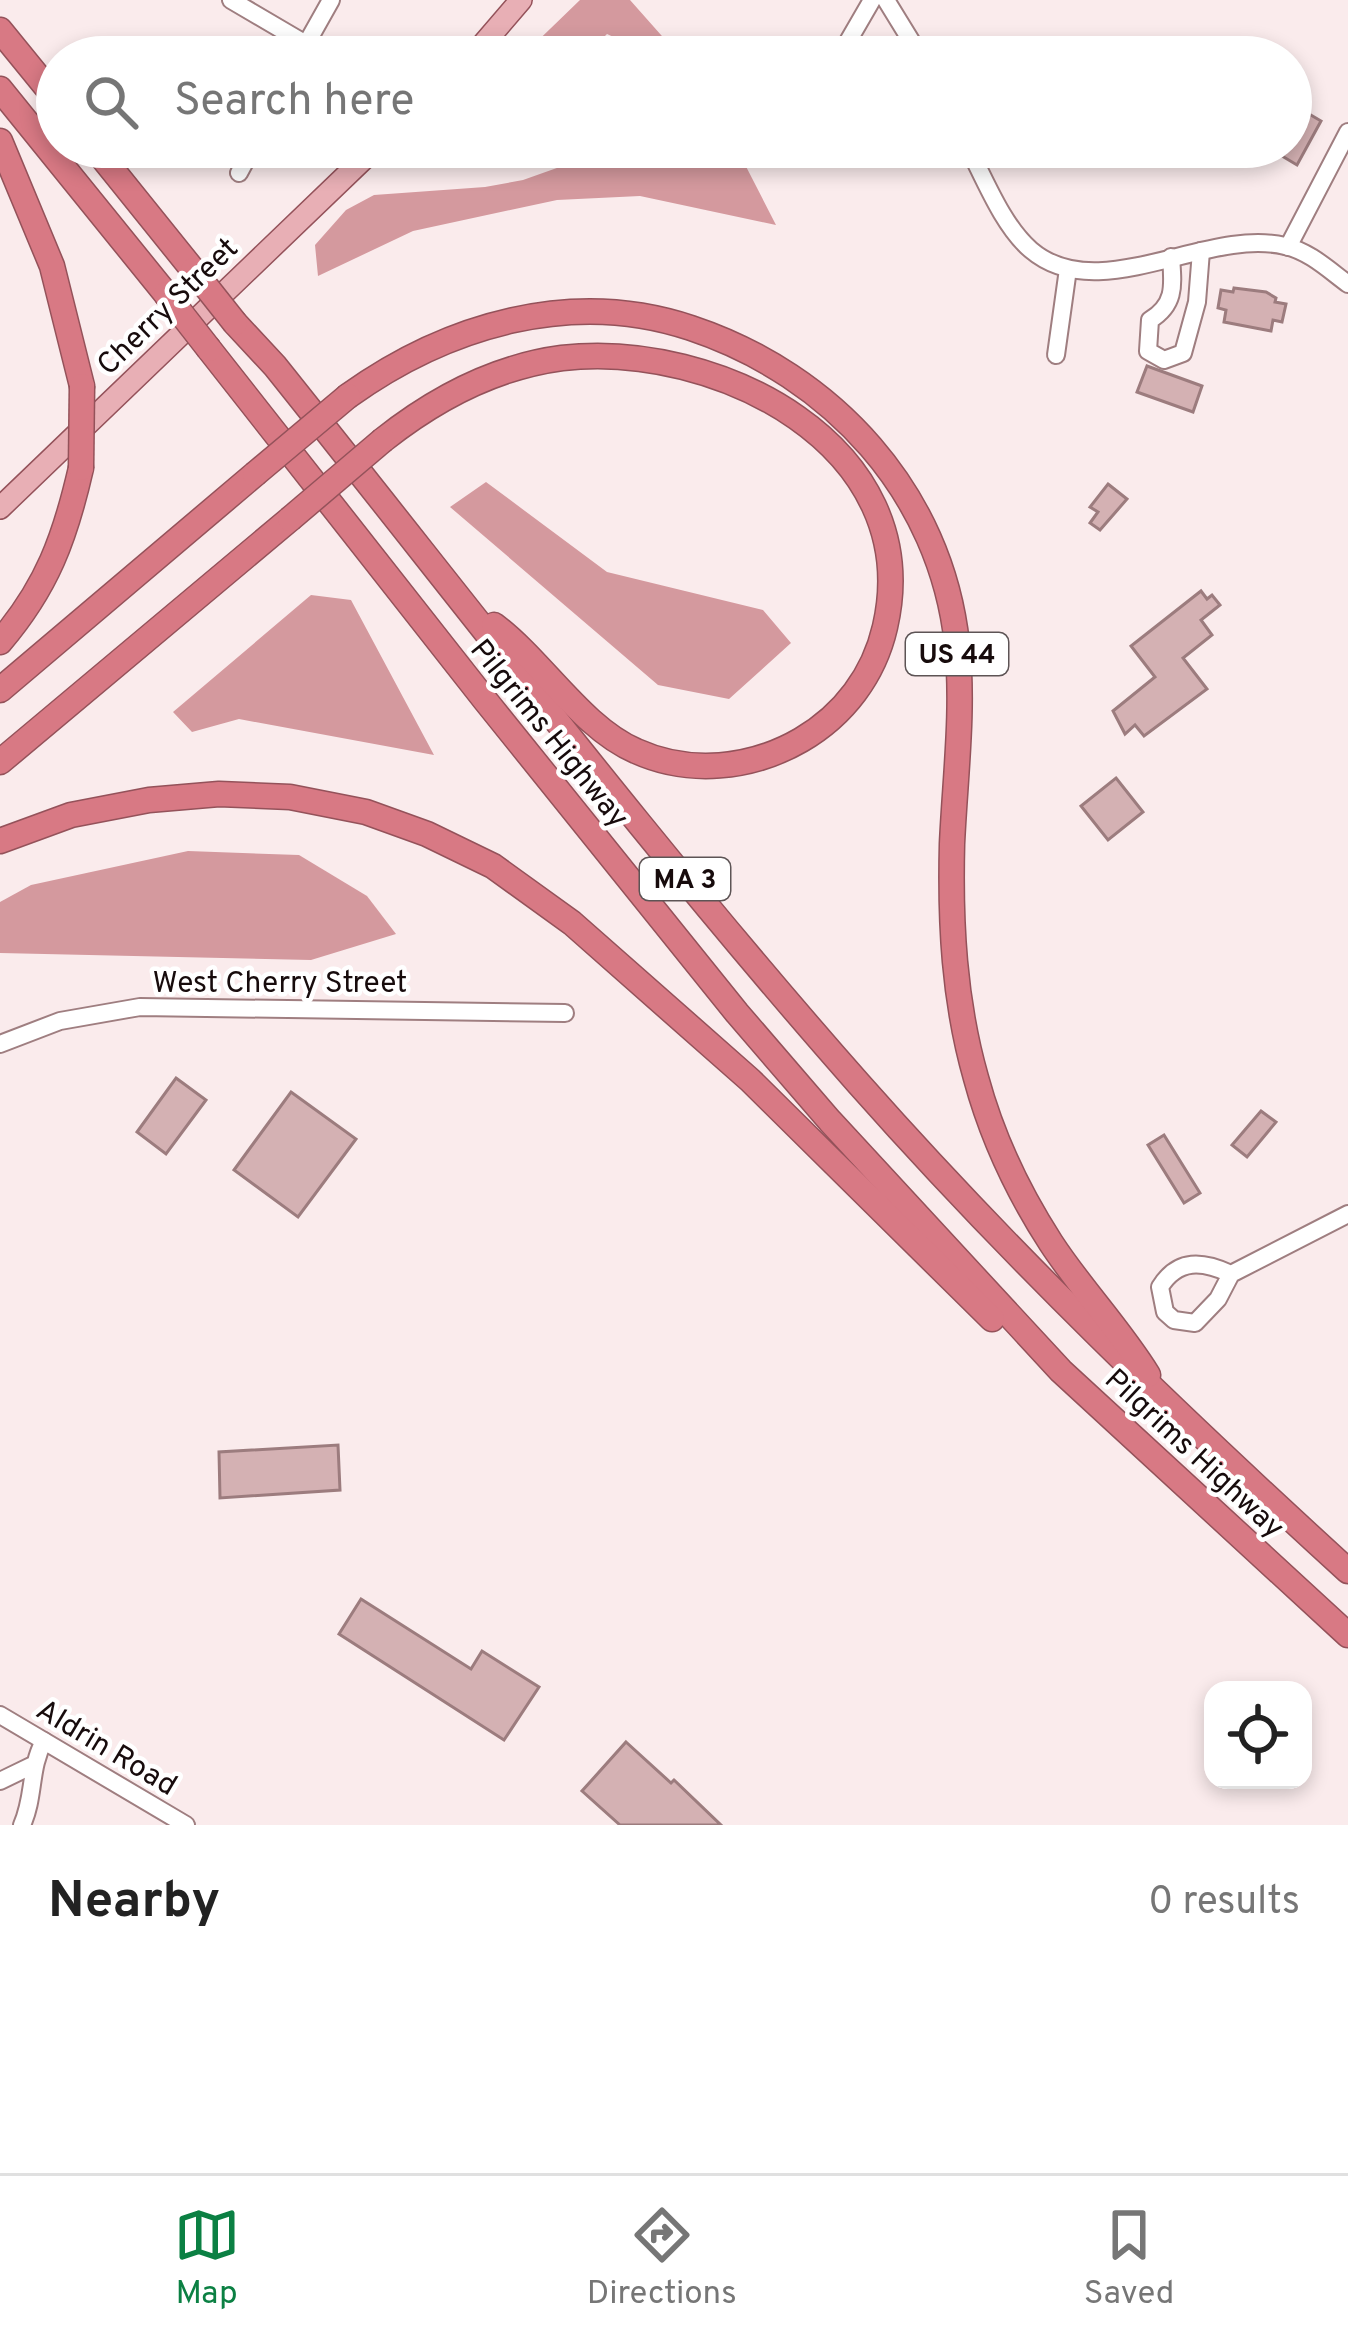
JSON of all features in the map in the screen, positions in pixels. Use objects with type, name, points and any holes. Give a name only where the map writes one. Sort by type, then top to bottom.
[{"type":"highway","points":[[0,30],[36,74]]},
{"type":"highway","name":"Pilgrims Highway","points":[[0,89],[36,133]]},
{"type":"highway","points":[[0,141],[52,266],[82,386],[81,468],[57,556],[21,617],[0,642]]},
{"type":"highway","name":"Pilgrims Highway","points":[[64,168],[737,1013],[904,1203],[1061,1371],[1348,1634]]},
{"type":"highway","name":"Pilgrims Highway","points":[[111,168],[661,849],[861,1087],[1019,1259],[1168,1407],[1348,1571]]},
{"type":"highway","name":"US 44","points":[[0,690],[348,396],[416,352],[498,322],[567,313],[645,316],[726,340],[764,358],[825,399],[879,454],[916,511],[951,606],[959,677],[952,938],[960,1007],[976,1080],[1001,1150],[1027,1203],[1168,1407]]},
{"type":"highway","points":[[0,762],[383,440],[459,389],[541,362],[595,356],[685,366],[780,407],[827,442],[867,490],[890,562],[882,638],[864,679],[844,706],[790,746],[733,765],[689,765],[630,749],[596,723],[524,648],[466,604]]},
{"type":"highway","points":[[0,841],[70,815],[149,800],[219,794],[290,797],[366,812],[427,834],[493,866],[572,922],[750,1080],[986,1315],[1061,1371]]},
{"type":"main road","points":[[490,36],[521,0]]},
{"type":"main road","name":"Cherry Street","points":[[0,508],[354,168]]},
{"type":"street","points":[[231,0],[282,36]]},
{"type":"street","points":[[310,36],[331,0]]},
{"type":"street","points":[[851,36],[872,0]]},
{"type":"street","points":[[886,0],[908,36]]},
{"type":"street","points":[[1288,247],[1348,132]]},
{"type":"street","points":[[239,173],[242,168]]},
{"type":"street","points":[[980,168],[1031,250],[1068,269],[1124,268],[1262,243],[1288,247],[1348,284]]},
{"type":"street","points":[[1172,257],[1173,296],[1164,311],[1150,320],[1146,333],[1148,351],[1164,360],[1183,353],[1198,302],[1201,251]]},
{"type":"street","points":[[1056,355],[1068,269]]},
{"type":"street","points":[[1173,296],[1198,302]]},
{"type":"street","name":"West Cherry Street","points":[[0,1044],[60,1021],[140,1007],[565,1013]]},
{"type":"street","points":[[1231,1274],[1348,1214]]},
{"type":"street","name":"Aldrin Road","points":[[0,1714],[186,1825]]},
{"type":"street","points":[[22,1825],[32,1799],[31,1766],[44,1741]]},
{"type":"street","points":[[0,1781],[31,1766]]},
{"type":"shaded area","points":[[580,0],[630,0],[662,36],[607,34],[543,36]]},
{"type":"shaded area","points":[[557,168],[747,168],[776,225],[640,196],[557,200],[413,231],[318,276],[315,245],[346,210],[374,195],[523,180]]},
{"type":"shaded area","points":[[486,482],[607,572],[763,610],[791,643],[729,699],[658,685],[450,507]]},
{"type":"shaded area","points":[[311,595],[351,600],[434,755],[239,719],[192,732],[173,712]]},
{"type":"shaded area","points":[[188,851],[299,855],[367,896],[396,934],[311,960],[0,953],[0,902],[31,885]]},
{"type":"building","points":[[1312,116],[1321,121],[1312,138]]},
{"type":"building","points":[[1234,288],[1266,292],[1275,302],[1286,304],[1282,322],[1273,320],[1271,331],[1224,322],[1226,310],[1218,308],[1221,290],[1233,292]]},
{"type":"building","points":[[1147,366],[1202,386],[1193,412],[1137,392]]},
{"type":"building","points":[[1108,484],[1127,499],[1100,530],[1090,523],[1098,512],[1090,507]]},
{"type":"building","points":[[1201,591],[1220,605],[1201,620],[1212,635],[1183,658],[1207,689],[1144,736],[1135,725],[1125,734],[1113,711],[1155,677],[1131,646]]},
{"type":"building","points":[[1116,778],[1143,812],[1108,840],[1081,806]]},
{"type":"building","points":[[176,1078],[206,1100],[166,1154],[137,1132]]},
{"type":"building","points":[[291,1092],[356,1139],[298,1217],[234,1170]]},
{"type":"building","points":[[1261,1111],[1276,1122],[1247,1157],[1232,1145]]},
{"type":"building","points":[[1164,1135],[1200,1193],[1184,1203],[1148,1145]]},
{"type":"building","points":[[338,1445],[340,1490],[220,1498],[219,1452]]},
{"type":"building","points":[[361,1599],[471,1669],[482,1651],[539,1687],[504,1740],[339,1634]]},
{"type":"building","points":[[626,1742],[721,1825],[620,1825],[582,1791]]}]
